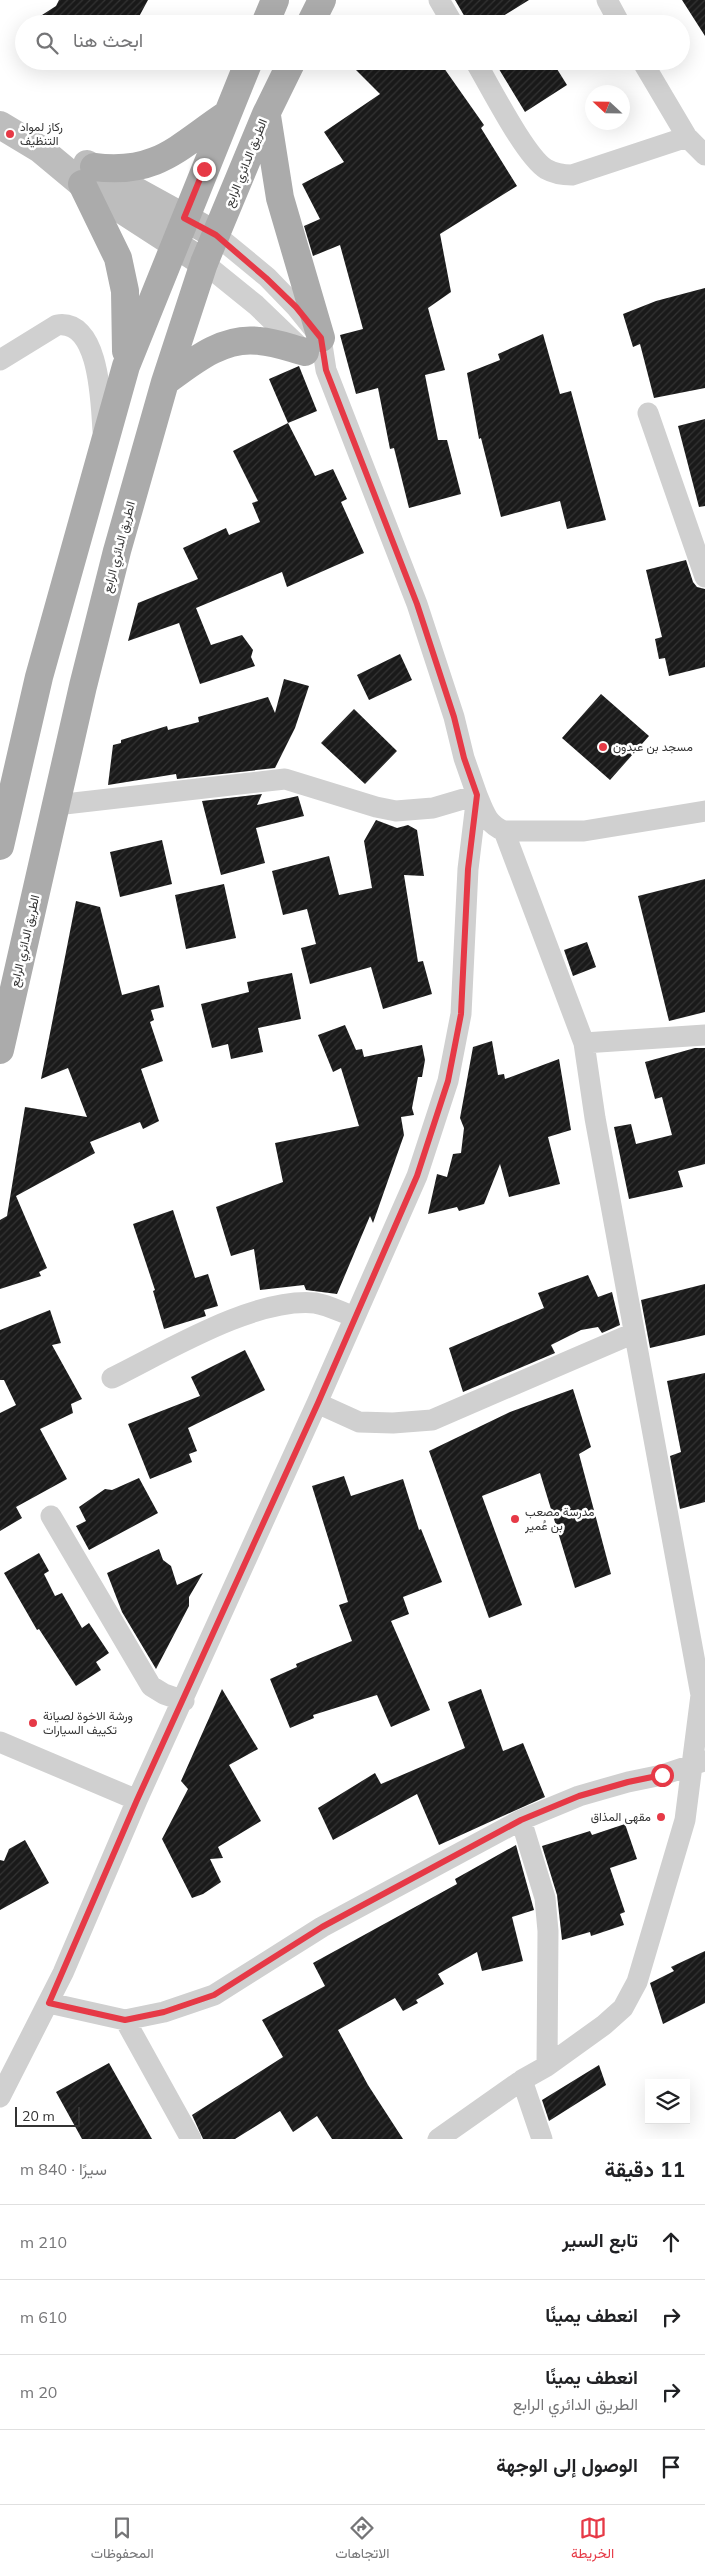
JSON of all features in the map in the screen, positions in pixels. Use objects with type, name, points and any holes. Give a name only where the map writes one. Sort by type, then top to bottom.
[{"type":"main road","points":[[269,15],[275,0]]},
{"type":"main road","points":[[314,15],[322,0]]},
{"type":"main road","points":[[0,846],[39,677],[126,366],[245,70]]},
{"type":"main road","name":"الطريق الدائري الرابع","points":[[0,1050],[117,551],[165,382],[204,262],[266,114],[288,70]]},
{"type":"main road","points":[[165,382],[196,359],[228,343],[258,340],[313,345],[280,198],[266,114]]},
{"type":"main road","points":[[126,366],[125,291],[118,258],[88,176],[141,166],[165,158],[226,115]]},
{"type":"street","points":[[439,0],[448,15]]},
{"type":"street","points":[[607,0],[615,15]]},
{"type":"street","points":[[480,70],[531,155],[545,168],[559,175],[572,175],[687,137]]},
{"type":"street","points":[[647,70],[687,137],[705,155]]},
{"type":"street","points":[[0,125],[88,176],[184,218],[216,235],[272,283],[296,307],[326,370],[417,604],[454,717],[464,758],[487,819],[495,827],[504,831],[584,831],[705,811]]},
{"type":"street","points":[[88,176],[174,244],[204,262],[256,305],[313,345]]},
{"type":"street","points":[[0,360],[58,325],[77,329],[86,341],[98,376],[104,440]]},
{"type":"street","points":[[648,413],[705,577]]},
{"type":"street","points":[[56,805],[285,779],[376,807],[396,811],[433,808],[477,795]]},
{"type":"street","points":[[0,2097],[49,2003],[137,1800],[318,1403],[417,1176],[448,1081],[461,1014],[468,869],[477,795]]},
{"type":"street","points":[[438,2139],[522,2080],[547,2066],[604,2025],[623,2008],[637,1982],[685,1820],[699,1763],[701,1695],[634,1333],[584,1043],[504,831]]},
{"type":"street","points":[[584,1043],[705,1035]]},
{"type":"street","points":[[112,1378],[242,1315],[281,1305],[316,1303],[355,1317]]},
{"type":"street","points":[[318,1403],[359,1422],[393,1423],[432,1420],[634,1333]]},
{"type":"street","points":[[51,1516],[151,1686],[164,1694],[184,1700]]},
{"type":"street","points":[[0,1742],[137,1800]]},
{"type":"street","points":[[49,2003],[125,2020],[164,2012],[214,1995],[322,1927],[521,1820],[579,1796],[628,1782],[662,1775],[699,1763]]},
{"type":"street","points":[[521,1820],[545,1898],[548,1931],[547,2066]]},
{"type":"street","points":[[125,2020],[191,2139]]},
{"type":"street","points":[[0,2062],[24,2050]]},
{"type":"street","points":[[522,2080],[542,2139]]},
{"type":"building","points":[[59,0],[148,0],[140,15],[42,15],[56,6]]},
{"type":"building","points":[[455,0],[529,0],[505,15],[464,15]]},
{"type":"building","points":[[682,0],[705,0],[705,36]]},
{"type":"building","points":[[356,70],[445,70],[484,125],[481,128],[517,186],[440,234],[451,292],[428,308],[445,370],[425,375],[438,440],[447,440],[461,494],[409,508],[394,448],[390,449],[378,388],[356,394],[340,335],[363,329],[340,245],[313,256],[304,226],[320,219],[302,184],[344,162],[324,132],[380,94]]},
{"type":"building","points":[[499,70],[558,70],[567,85],[525,112]]},
{"type":"building","points":[[705,288],[705,388],[654,398],[640,344],[633,347],[623,314],[656,301]]},
{"type":"building","points":[[543,334],[560,394],[571,391],[606,520],[567,529],[560,501],[501,517],[481,438],[479,439],[467,373],[500,360],[498,354]]},
{"type":"building","points":[[299,366],[317,411],[288,423],[269,379]]},
{"type":"building","points":[[705,419],[705,506],[699,507],[678,426]]},
{"type":"building","points":[[288,423],[315,476],[333,469],[347,499],[341,502],[364,553],[287,587],[282,572],[196,608],[211,645],[242,635],[253,650],[251,657],[255,666],[200,684],[179,623],[128,641],[138,603],[198,579],[183,548],[226,528],[229,535],[260,522],[252,503],[258,501],[233,451]]},
{"type":"building","points":[[686,560],[693,582],[697,587],[705,589],[705,667],[669,676],[665,658],[659,659],[655,639],[662,637],[646,570]]},
{"type":"building","points":[[400,654],[412,680],[369,700],[357,675]]},
{"type":"building","points":[[284,679],[309,686],[295,728],[275,768],[177,779],[176,774],[108,785],[113,745],[121,743],[121,740],[167,726],[168,730],[199,722],[198,717],[268,697],[275,713]]},
{"type":"building","points":[[601,694],[649,736],[610,780],[562,738]]},
{"type":"building","points":[[354,709],[397,751],[365,784],[321,743]]},
{"type":"building","points":[[262,794],[257,805],[298,796],[304,816],[256,828],[265,863],[221,875],[202,801]]},
{"type":"building","points":[[376,820],[397,828],[408,825],[417,830],[424,876],[404,875],[418,962],[423,961],[432,994],[383,1009],[371,967],[310,984],[301,948],[316,944],[307,909],[283,915],[272,871],[329,856],[339,895],[372,888],[364,841]]},
{"type":"building","points":[[162,840],[172,884],[120,897],[110,852]]},
{"type":"building","points":[[705,879],[705,1012],[669,1021],[638,896]]},
{"type":"building","points":[[224,884],[236,938],[186,949],[175,895]]},
{"type":"building","points":[[76,901],[100,907],[122,995],[159,985],[164,1007],[151,1010],[154,1020],[150,1022],[163,1061],[141,1069],[159,1121],[143,1129],[140,1122],[90,1142],[95,1153],[16,1196],[47,1268],[39,1272],[41,1276],[0,1289],[0,1220],[7,1216],[25,1107],[87,1117],[68,1068],[41,1079]]},
{"type":"building","points":[[587,942],[596,967],[573,976],[564,950]]},
{"type":"building","points":[[292,973],[301,1019],[258,1028],[263,1052],[231,1059],[228,1044],[212,1048],[201,1004],[249,992],[247,982]]},
{"type":"building","points":[[345,1025],[356,1050],[362,1049],[364,1057],[422,1045],[425,1060],[422,1077],[418,1077],[412,1108],[414,1115],[401,1117],[404,1135],[373,1223],[370,1216],[337,1294],[306,1290],[304,1285],[260,1290],[254,1249],[231,1256],[216,1207],[283,1182],[275,1143],[359,1126],[341,1068],[333,1072],[318,1035]]},
{"type":"building","points":[[492,1041],[498,1075],[504,1074],[505,1079],[559,1059],[571,1130],[548,1137],[560,1184],[509,1197],[500,1164],[484,1204],[459,1211],[457,1207],[428,1214],[437,1174],[447,1177],[453,1154],[461,1153],[464,1128],[460,1118],[473,1047]]},
{"type":"building","points":[[695,1048],[705,1048],[705,1164],[678,1171],[683,1187],[629,1199],[614,1127],[631,1124],[636,1144],[672,1135],[662,1097],[655,1099],[645,1062]]},
{"type":"building","points":[[173,1210],[195,1278],[208,1274],[218,1306],[204,1310],[206,1316],[164,1329],[153,1291],[155,1290],[133,1224]]},
{"type":"building","points":[[588,1275],[598,1297],[612,1292],[620,1325],[602,1333],[598,1327],[581,1330],[551,1345],[555,1353],[463,1392],[449,1348],[544,1308],[538,1293]]},
{"type":"building","points":[[705,1284],[705,1335],[650,1348],[641,1300]]},
{"type":"building","points":[[50,1310],[61,1343],[52,1345],[82,1399],[71,1404],[73,1413],[40,1429],[67,1479],[16,1507],[22,1518],[0,1531],[0,1413],[16,1405],[4,1380],[0,1380],[0,1330]]},
{"type":"building","points":[[245,1350],[265,1390],[188,1428],[197,1451],[189,1454],[192,1462],[150,1479],[128,1424],[200,1396],[191,1377]]},
{"type":"building","points":[[705,1373],[705,1502],[680,1509],[670,1456],[681,1452],[667,1381]]},
{"type":"building","points":[[573,1389],[591,1447],[579,1454],[611,1574],[575,1588],[540,1473],[482,1496],[522,1605],[489,1618],[429,1451],[510,1412]]},
{"type":"building","points":[[344,1476],[351,1496],[403,1479],[419,1530],[421,1529],[442,1582],[403,1597],[409,1614],[391,1621],[430,1710],[391,1727],[377,1695],[313,1715],[314,1718],[290,1728],[270,1679],[297,1667],[296,1664],[352,1641],[339,1605],[348,1602],[312,1486]]},
{"type":"building","points":[[139,1478],[158,1513],[89,1550],[76,1526],[86,1521],[79,1507],[105,1489],[112,1490]]},
{"type":"building","points":[[159,1549],[163,1560],[171,1566],[177,1585],[203,1573],[189,1597],[189,1606],[156,1669],[122,1612],[107,1573]]},
{"type":"building","points":[[39,1553],[49,1571],[44,1574],[55,1596],[62,1593],[82,1628],[89,1623],[109,1653],[96,1662],[101,1670],[76,1686],[39,1629],[37,1630],[4,1573]]},
{"type":"building","points":[[222,1689],[258,1749],[229,1765],[261,1821],[218,1847],[223,1858],[210,1859],[221,1882],[203,1894],[192,1898],[162,1839],[188,1789],[181,1781]]},
{"type":"building","points":[[481,1689],[503,1751],[523,1743],[545,1797],[439,1845],[417,1794],[333,1840],[318,1808],[375,1773],[381,1784],[465,1748],[448,1702]]},
{"type":"building","points":[[625,1824],[637,1859],[610,1868],[625,1912],[620,1914],[624,1925],[591,1936],[590,1932],[562,1940],[557,1895],[542,1846],[590,1831],[592,1835]]},
{"type":"building","points":[[25,1840],[49,1883],[0,1910],[0,1860],[4,1861],[9,1849]]},
{"type":"building","points":[[516,1845],[534,1910],[512,1917],[523,1961],[482,1971],[477,1952],[438,1974],[444,1984],[416,2000],[418,2003],[403,2011],[395,1998],[338,2030],[368,2085],[403,2139],[332,2139],[317,2116],[293,2132],[280,2111],[235,2139],[203,2139],[192,2115],[283,2057],[262,2020],[325,1986],[313,1963],[457,1884],[455,1879]]},
{"type":"building","points":[[705,1951],[705,2003],[663,2024],[650,1983],[674,1971],[671,1967]]},
{"type":"building","points":[[109,2063],[152,2139],[82,2139],[56,2092]]},
{"type":"building","points":[[599,2065],[606,2085],[549,2121],[542,2100]]},
{"type":"place","name":"ركاز لمواد التنظيف","points":[[10,134]]},
{"type":"place","name":"مسجد بن عبدون","points":[[603,747]]},
{"type":"place","name":"مدرسة مصعب بن عُمير","points":[[515,1519]]},
{"type":"place","name":"ورشة الاخوة لصيانة تكييف السيارات","points":[[33,1723]]},
{"type":"place","name":"مقهى المذاق","points":[[661,1817]]},
{"type":"route","points":[[204,169],[184,218],[216,235],[266,278],[296,307],[321,338],[326,370],[417,604],[454,717],[464,758],[477,795],[468,869],[461,1014],[448,1081],[417,1176],[318,1403],[137,1800],[49,2003],[125,2020],[164,2012],[214,1995],[322,1927],[521,1820],[579,1796],[628,1782],[662,1775]]}]
